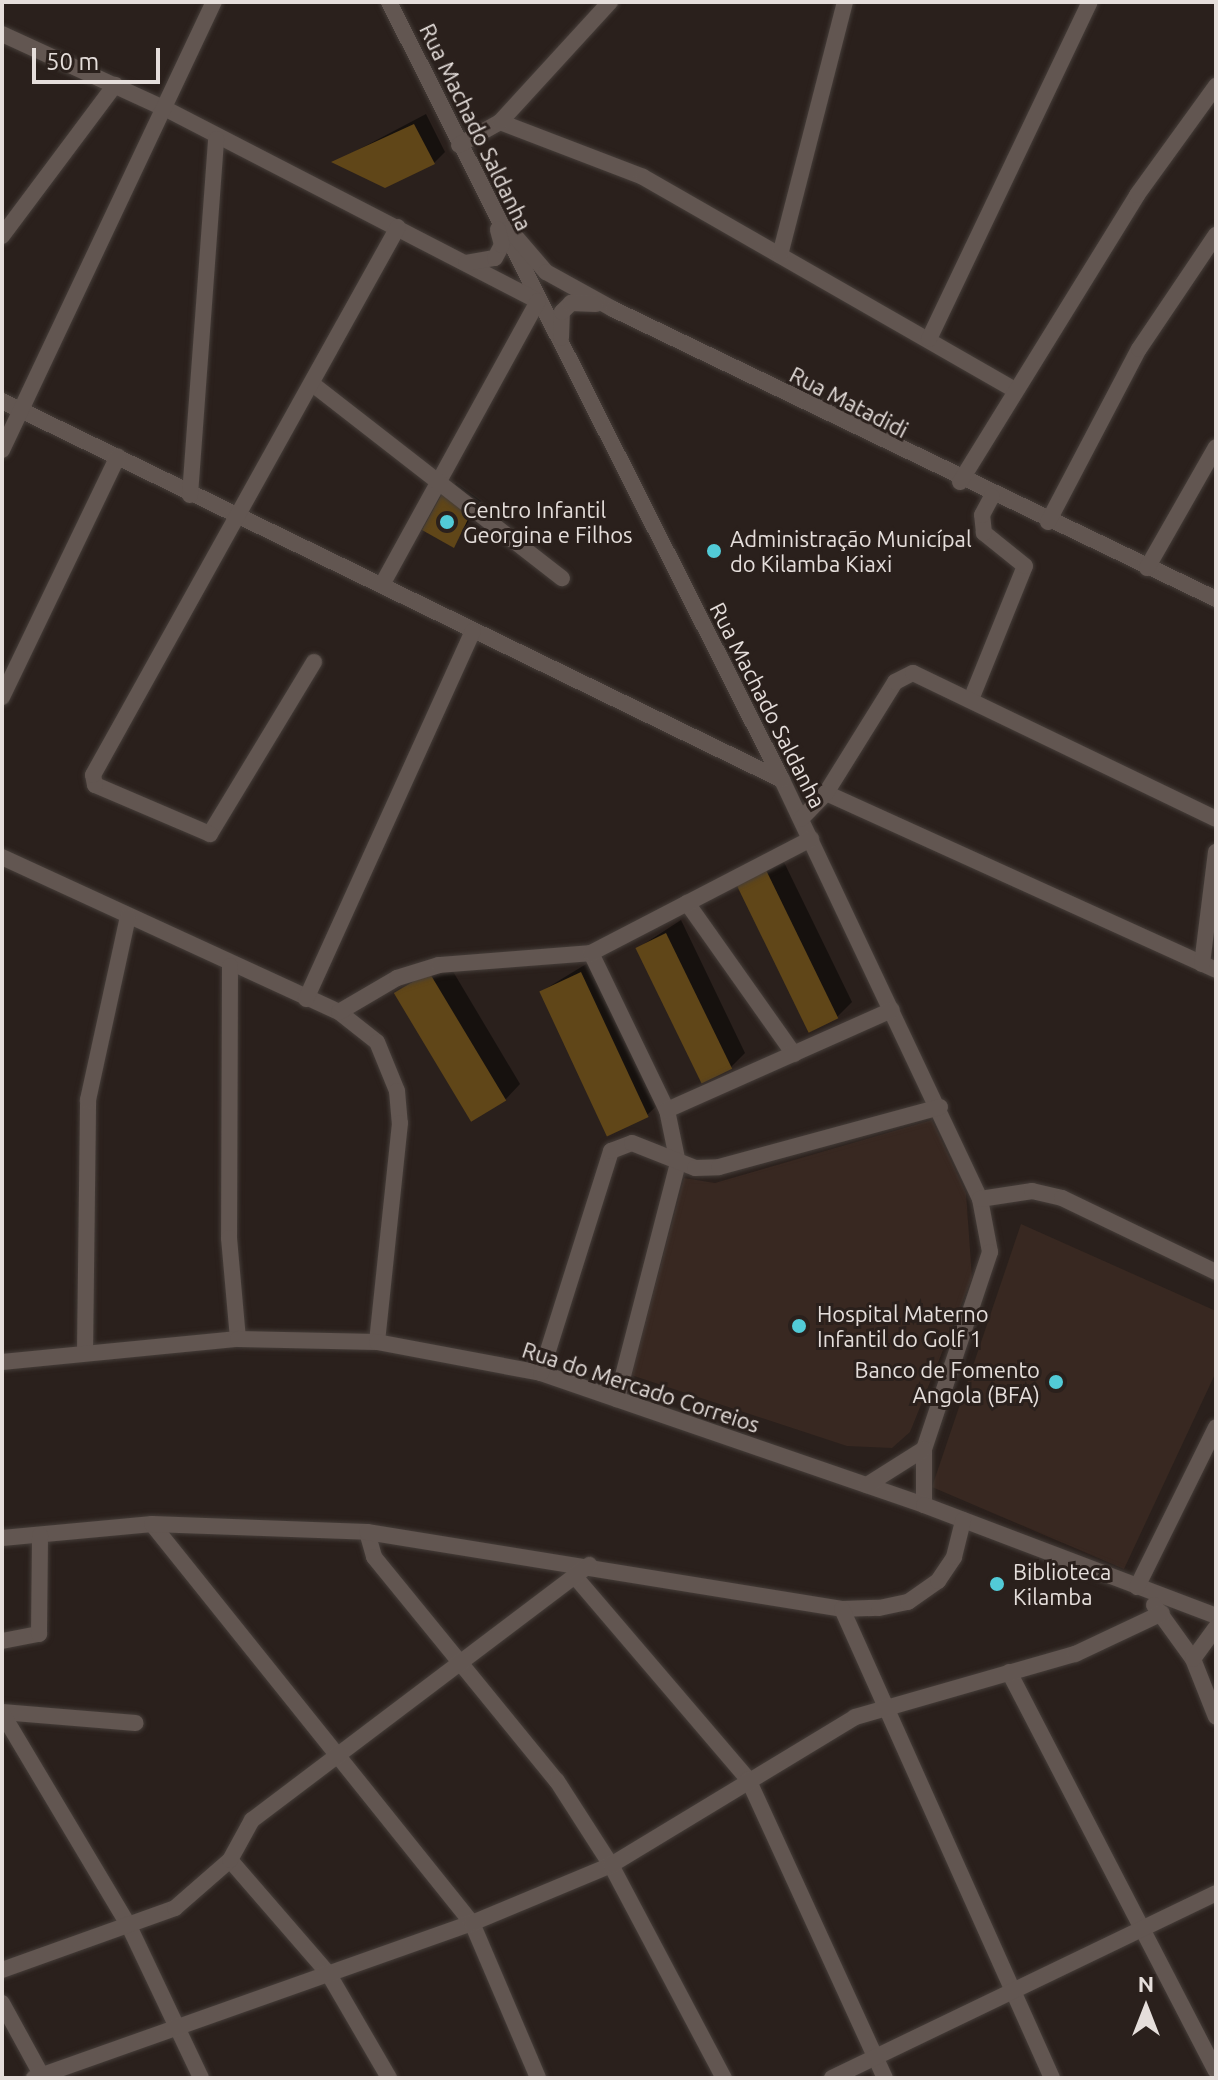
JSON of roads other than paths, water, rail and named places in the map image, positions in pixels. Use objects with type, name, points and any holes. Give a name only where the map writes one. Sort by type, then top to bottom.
[{"type":"street","points":[[2,450],[10,405],[168,110],[214,2]]},
{"type":"street","name":"Rua Machado Saldanha","points":[[389,2],[782,780],[940,1107],[980,1199],[990,1252],[982,1290],[924,1449],[924,1505]]},
{"type":"street","points":[[459,145],[500,122],[610,2]]},
{"type":"street","points":[[780,255],[845,2]]},
{"type":"street","points":[[929,339],[1090,2]]},
{"type":"street","points":[[2,34],[168,110],[216,139],[398,227],[538,301],[382,585]]},
{"type":"street","points":[[2,236],[115,85]]},
{"type":"street","points":[[960,482],[1013,389],[1216,86]]},
{"type":"street","points":[[500,122],[630,171],[1013,389]]},
{"type":"street","points":[[190,495],[216,139]]},
{"type":"street","points":[[464,263],[495,258],[502,245],[489,204]]},
{"type":"street","name":"Rua Matadidi","points":[[489,204],[546,272],[613,309],[960,482],[1216,599]]},
{"type":"street","points":[[314,662],[210,834],[95,785],[93,775],[236,516],[315,386],[398,227]]},
{"type":"street","points":[[1048,522],[1139,349],[1216,235]]},
{"type":"street","points":[[563,350],[559,323],[571,303],[613,309]]},
{"type":"street","points":[[315,386],[387,435],[438,483],[562,578]]},
{"type":"street","points":[[10,405],[782,780]]},
{"type":"street","points":[[1147,568],[1216,447]]},
{"type":"street","points":[[2,697],[118,456]]},
{"type":"street","points":[[972,697],[1025,566],[984,533],[980,524],[992,496]]},
{"type":"street","points":[[306,999],[473,631]]},
{"type":"street","points":[[801,819],[826,793],[903,673],[972,697],[1216,819]]},
{"type":"street","points":[[826,793],[1209,967],[1216,852]]},
{"type":"street","points":[[339,1012],[397,978],[439,965],[591,953],[811,839]]},
{"type":"street","points":[[2,857],[230,966],[339,1012],[377,1042],[397,1091],[392,1227],[377,1342]]},
{"type":"street","points":[[687,903],[794,1054]]},
{"type":"street","points":[[85,1353],[88,1100],[128,917]]},
{"type":"street","points":[[591,953],[667,1110],[678,1163],[617,1399]]},
{"type":"street","points":[[230,966],[229,1238],[238,1339]]},
{"type":"street","points":[[667,1110],[892,1010]]},
{"type":"street","points":[[541,1373],[611,1151],[632,1143],[678,1163],[719,1167],[940,1107]]},
{"type":"street","points":[[980,1199],[1032,1191],[1062,1198],[1216,1272]]},
{"type":"street","name":"Rua do Mercado Correios","points":[[2,1362],[238,1339],[377,1342],[541,1373],[924,1505],[1216,1616]]},
{"type":"street","points":[[1216,1427],[1137,1587],[1162,1613],[1193,1659],[1216,1717]]},
{"type":"street","points":[[867,1485],[924,1449]]},
{"type":"street","points":[[2,1538],[152,1524],[367,1532],[589,1565],[842,1609],[908,1602],[928,1588],[954,1557],[963,1520]]},
{"type":"street","points":[[152,1524],[342,1757],[472,1923],[538,2078]]},
{"type":"street","points":[[367,1532],[374,1557],[557,1781],[611,1865],[724,2078]]},
{"type":"street","points":[[2,1641],[39,1634],[40,1535]]},
{"type":"street","points":[[2,1970],[175,1908],[230,1860],[252,1820],[464,1665],[577,1579],[589,1565]]},
{"type":"street","points":[[577,1579],[748,1779],[885,2078]]},
{"type":"street","points":[[842,1609],[1052,2078]]},
{"type":"street","points":[[2,2003],[40,2077],[178,2031],[328,1973],[472,1923],[611,1865],[820,1734],[884,1707],[1075,1654],[1162,1613]]},
{"type":"street","points":[[1193,1659],[1216,1627]]},
{"type":"street","points":[[1009,1672],[1216,2071]]},
{"type":"street","points":[[2,1713],[136,1723]]},
{"type":"street","points":[[2,1713],[128,1924],[201,2078]]},
{"type":"street","points":[[230,1860],[328,1973],[389,2078]]},
{"type":"street","points":[[832,2078],[1011,1989],[1216,1893]]},
{"type":"place","name":"Centro Infantil Georgina e Filhos","points":[[447,522]]},
{"type":"place","name":"Administração Municípal do Kilamba Kiaxi","points":[[714,551]]},
{"type":"place","name":"Hospital Materno Infantil do Golf 1","points":[[799,1326]]},
{"type":"place","name":"Banco de Fomento Angola (BFA)","points":[[1056,1382]]},
{"type":"place","name":"Biblioteca Kilamba","points":[[997,1584]]}]
